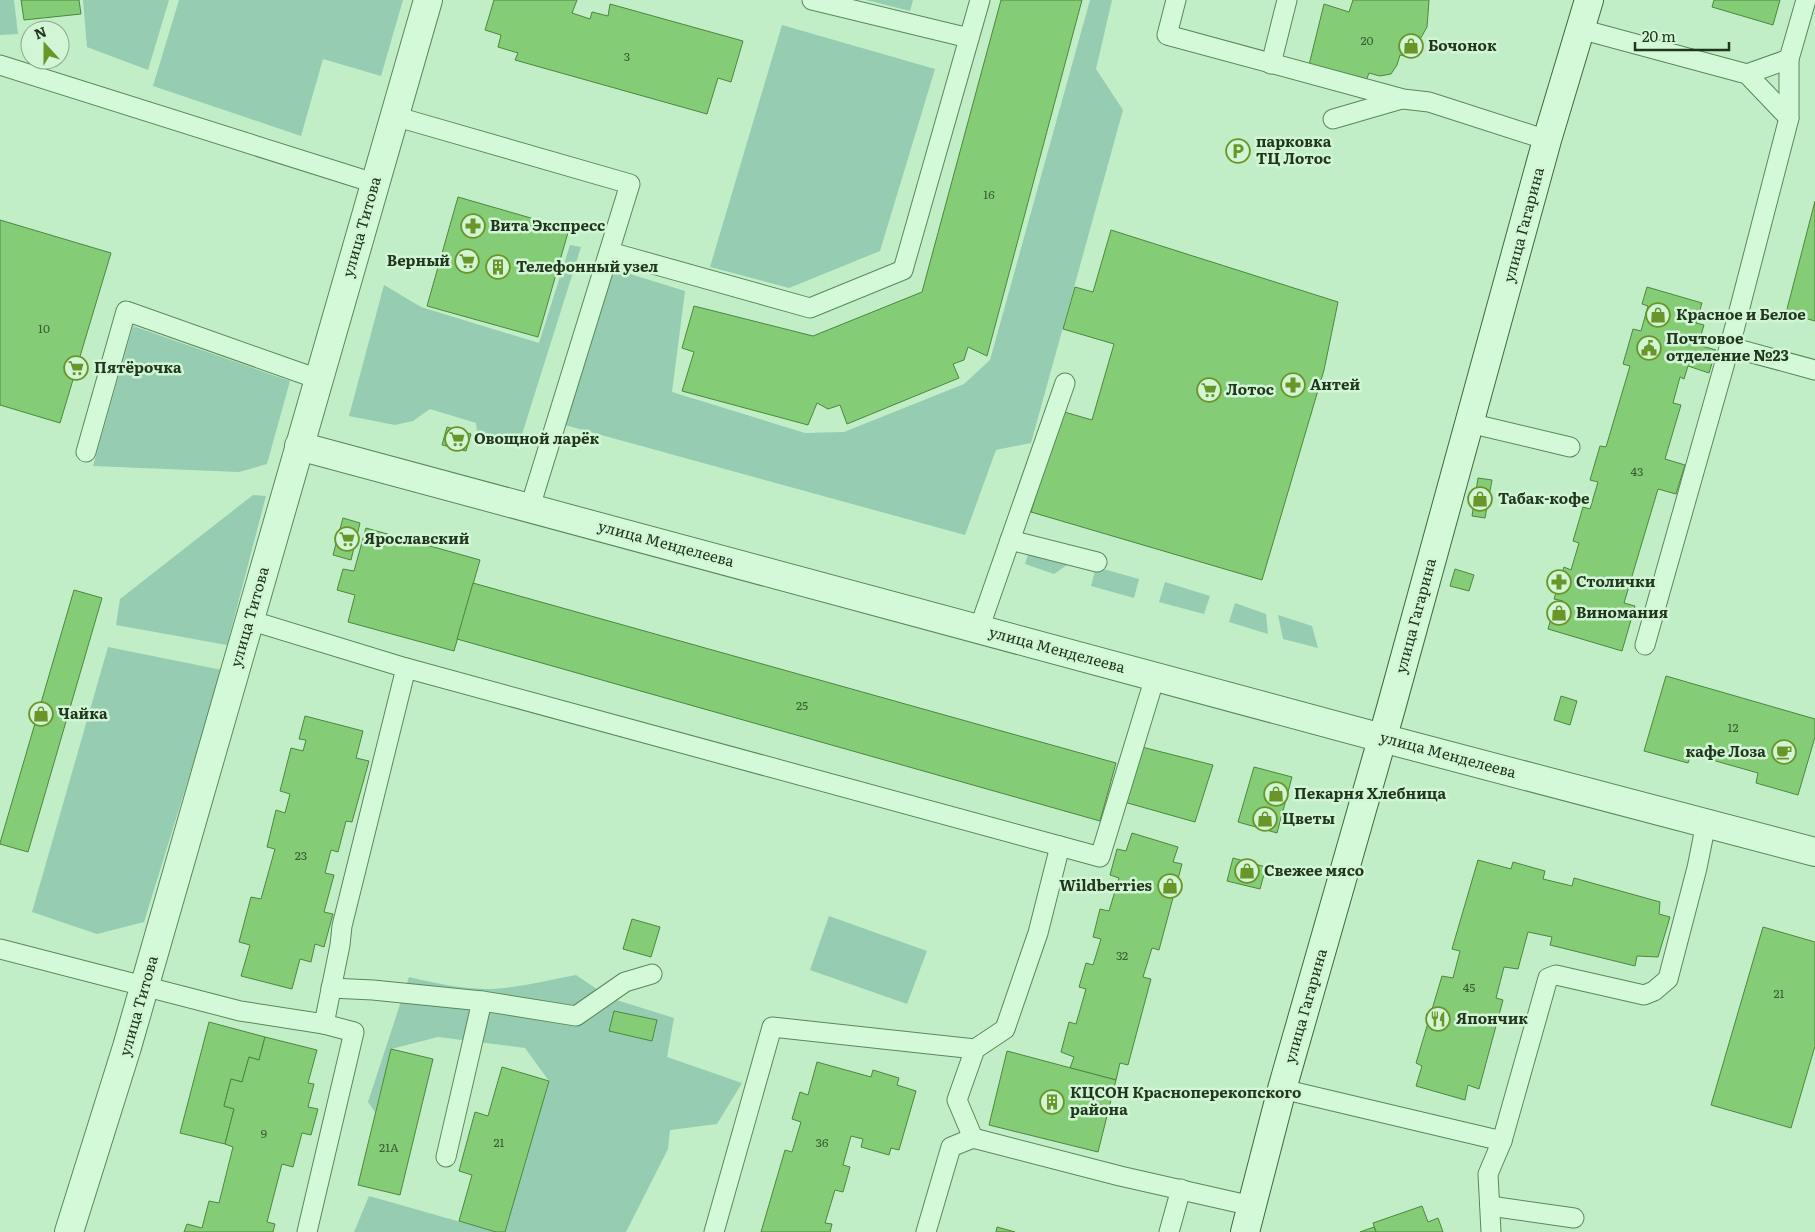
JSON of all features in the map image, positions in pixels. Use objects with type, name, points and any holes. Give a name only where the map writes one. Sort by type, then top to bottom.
[{"type":"street","name":"улица Титова","points":[[69,1232],[145,985],[428,0]]},
{"type":"street","name":"улица Гагарина","points":[[1245,1232],[1282,1089],[1382,738],[1547,140],[1589,0]]},
{"type":"street","name":"улица Менделеева","points":[[299,446],[1382,738],[1815,852]]},
{"type":"lane","points":[[812,0],[969,38]]},
{"type":"lane","points":[[610,252],[810,308],[903,270],[980,0]]},
{"type":"lane","points":[[1176,0],[1167,35],[1403,99],[1429,102],[1547,140]]},
{"type":"lane","points":[[1271,64],[1287,0]]},
{"type":"lane","points":[[1645,645],[1730,347],[1788,118],[1789,59],[1806,0]]},
{"type":"lane","points":[[1580,29],[1747,74],[1788,118]]},
{"type":"lane","points":[[1747,74],[1789,59]]},
{"type":"lane","points":[[0,64],[374,183]]},
{"type":"lane","points":[[1333,119],[1403,99]]},
{"type":"lane","points":[[394,116],[630,184],[530,508]]},
{"type":"lane","points":[[86,452],[126,311],[318,379]]},
{"type":"lane","points":[[1730,347],[1815,370]]},
{"type":"lane","points":[[979,629],[1065,383]]},
{"type":"lane","points":[[1469,423],[1570,447]]},
{"type":"lane","points":[[1010,540],[1097,562]]},
{"type":"lane","points":[[249,620],[406,668],[1100,857],[1155,676]]},
{"type":"lane","points":[[324,1024],[342,926],[406,668]]},
{"type":"lane","points":[[1492,1232],[1488,1174],[1502,1141],[1548,978],[1556,975],[1644,995],[1654,991],[1668,979],[1697,868],[1706,823]]},
{"type":"lane","points":[[973,1138],[957,1100],[975,1050],[1006,1029],[1038,933],[1060,846]]},
{"type":"lane","points":[[0,949],[240,1011],[324,1024],[354,1032],[308,1232]]},
{"type":"lane","points":[[331,988],[373,990],[482,1001],[576,1016],[625,982],[652,974]]},
{"type":"lane","points":[[446,1157],[482,1001]]},
{"type":"lane","points":[[714,1232],[772,1026],[975,1050]]},
{"type":"lane","points":[[1282,1089],[1502,1141]]},
{"type":"lane","points":[[926,1232],[951,1146],[973,1138],[1120,1176],[1252,1206]]},
{"type":"lane","points":[[1169,1232],[1182,1189]]},
{"type":"lane","points":[[1490,1206],[1574,1218]]},
{"type":"green space","points":[[0,0],[14,0],[18,34],[0,35]]},
{"type":"green space","points":[[83,0],[169,0],[148,70],[87,47]]},
{"type":"green space","points":[[179,0],[403,0],[381,76],[323,59],[301,136],[153,86]]},
{"type":"green space","points":[[866,0],[913,0],[910,11]]},
{"type":"green space","points":[[1090,0],[1112,0],[1096,69],[1123,110],[1031,443],[996,450],[965,535],[565,425],[614,269],[685,291],[672,392],[805,433],[844,432],[964,384],[990,360]]},
{"type":"green space","points":[[782,25],[935,69],[880,251],[789,288],[710,267]]},
{"type":"green space","points":[[570,245],[581,247],[518,447],[478,441],[476,423],[430,409],[413,421],[395,425],[349,416],[384,285],[421,307],[539,343]]},
{"type":"green space","points":[[133,326],[290,381],[267,464],[239,472],[93,466]]},
{"type":"green space","points":[[253,495],[266,496],[227,645],[116,625],[120,599]]},
{"type":"green space","points":[[1029,551],[1073,561],[1054,574],[1025,564]]},
{"type":"green space","points":[[1096,567],[1139,579],[1134,598],[1091,586]]},
{"type":"green space","points":[[1165,582],[1210,596],[1204,614],[1159,602]]},
{"type":"green space","points":[[1235,603],[1266,614],[1268,634],[1229,622]]},
{"type":"green space","points":[[1278,615],[1312,626],[1318,648],[1283,639]]},
{"type":"green space","points":[[108,647],[222,670],[144,922],[97,934],[32,912]]},
{"type":"green space","points":[[829,916],[927,951],[907,1004],[810,970]]},
{"type":"green space","points":[[576,975],[610,998],[674,1018],[667,1057],[742,1083],[717,1124],[670,1130],[668,1149],[626,1232],[505,1232],[549,1081],[525,1048],[438,1037],[391,1049],[375,1112],[368,1102],[409,977],[440,984],[493,989]]},
{"type":"green space","points":[[369,1196],[496,1232],[354,1232]]},
{"type":"building","points":[[21,0],[79,0],[81,14],[24,20]]},
{"type":"building","points":[[494,0],[577,0],[572,13],[590,19],[592,12],[608,16],[610,4],[743,41],[731,82],[718,78],[707,114],[515,60],[518,53],[498,47],[501,35],[485,30]]},
{"type":"building","points":[[1001,0],[1082,0],[987,356],[968,347],[964,360],[953,364],[959,378],[847,424],[840,405],[828,409],[817,403],[808,425],[682,391],[694,352],[682,348],[694,306],[813,336],[922,292]]},
{"type":"building","points":[[1353,0],[1429,0],[1427,27],[1410,57],[1400,55],[1397,65],[1391,74],[1380,76],[1369,73],[1366,81],[1309,65],[1324,4],[1349,12]]},
{"type":"building","points":[[1714,0],[1780,0],[1773,25],[1712,7]]},
{"type":"building","name":"Телефонный узел","points":[[458,197],[569,229],[538,337],[427,306]]},
{"type":"building","points":[[1815,201],[1815,321],[1786,313]]},
{"type":"building","points":[[0,220],[111,253],[60,423],[0,405]]},
{"type":"building","name":"Лотос","points":[[1111,230],[1338,302],[1324,370],[1262,580],[1031,512],[1061,411],[1092,420],[1114,344],[1063,329],[1075,287],[1093,292]]},
{"type":"building","points":[[1647,287],[1702,303],[1696,323],[1704,325],[1698,345],[1716,350],[1709,373],[1688,366],[1684,379],[1680,377],[1673,403],[1681,405],[1665,459],[1685,465],[1676,494],[1658,489],[1624,603],[1635,606],[1622,651],[1548,629],[1550,622],[1556,624],[1563,601],[1554,599],[1564,567],[1571,570],[1579,543],[1573,541],[1583,507],[1590,509],[1598,482],[1590,480],[1600,446],[1606,447],[1630,366],[1623,364],[1633,329],[1641,331],[1648,306],[1642,304]]},
{"type":"building","name":"Овощной ларёк","points":[[447,427],[471,434],[466,451],[442,445]]},
{"type":"building","points":[[1478,478],[1492,480],[1485,518],[1472,516]]},
{"type":"building","name":"Ярославский","points":[[343,518],[360,523],[351,560],[333,555]]},
{"type":"building","points":[[366,528],[480,560],[454,651],[348,622],[355,595],[337,590],[343,569],[354,571]]},
{"type":"building","points":[[1455,569],[1474,575],[1469,591],[1450,586]]},
{"type":"building","points":[[473,583],[1116,763],[1100,821],[457,639]]},
{"type":"building","points":[[74,590],[102,598],[28,852],[0,843]]},
{"type":"building","points":[[1666,676],[1815,719],[1815,737],[1798,795],[1756,783],[1758,773],[1691,754],[1688,763],[1644,751]]},
{"type":"building","points":[[1561,696],[1577,701],[1570,725],[1554,720]]},
{"type":"building","points":[[305,716],[363,731],[356,758],[369,761],[352,822],[346,821],[338,852],[331,850],[325,873],[334,875],[324,912],[333,914],[324,947],[315,944],[311,962],[300,959],[292,989],[241,976],[250,945],[239,942],[251,897],[261,899],[275,849],[267,847],[276,810],[285,813],[290,794],[280,791],[291,748],[303,751],[306,740],[299,739]]},
{"type":"building","points":[[1134,745],[1213,765],[1195,822],[1117,800]]},
{"type":"building","points":[[1254,767],[1292,777],[1277,833],[1238,822]]},
{"type":"building","points":[[1132,833],[1178,847],[1173,862],[1182,864],[1159,950],[1152,948],[1143,977],[1151,979],[1128,1065],[1120,1063],[1116,1080],[1070,1068],[1074,1057],[1061,1052],[1069,1022],[1076,1024],[1086,989],[1079,987],[1086,963],[1093,965],[1101,939],[1093,937],[1100,909],[1109,911],[1119,878],[1110,875],[1117,849],[1126,851]]},
{"type":"building","points":[[1233,858],[1266,867],[1260,889],[1227,881]]},
{"type":"building","points":[[1478,860],[1511,869],[1513,862],[1545,871],[1543,879],[1572,886],[1574,878],[1660,902],[1659,914],[1670,917],[1658,957],[1637,956],[1635,966],[1550,945],[1552,937],[1528,932],[1518,969],[1504,967],[1496,998],[1503,1000],[1479,1089],[1468,1085],[1465,1100],[1416,1086],[1422,1066],[1416,1063],[1442,976],[1453,978],[1460,951],[1452,949]]},
{"type":"building","points":[[632,919],[660,927],[651,957],[623,949]]},
{"type":"building","points":[[1763,927],[1815,942],[1815,1046],[1791,1128],[1711,1105]]},
{"type":"building","points":[[614,1011],[657,1020],[652,1041],[609,1031]]},
{"type":"building","points":[[209,1022],[265,1037],[259,1060],[249,1057],[242,1082],[231,1079],[224,1106],[234,1109],[225,1144],[180,1133]]},
{"type":"building","points":[[265,1037],[317,1050],[308,1083],[314,1084],[308,1107],[318,1109],[311,1135],[302,1133],[293,1167],[282,1164],[267,1222],[275,1224],[273,1232],[184,1232],[187,1224],[202,1228],[209,1201],[219,1203],[233,1147],[225,1144],[234,1109],[224,1106],[231,1079],[242,1082],[249,1057],[259,1060]]},
{"type":"building","points":[[391,1049],[433,1059],[400,1195],[358,1185]]},
{"type":"building","name":"КЦСОН Красноперекопского района","points":[[1007,1051],[1116,1080],[1098,1152],[989,1125]]},
{"type":"building","points":[[817,1062],[871,1077],[873,1070],[899,1078],[897,1085],[916,1091],[899,1150],[891,1148],[889,1155],[861,1147],[863,1139],[851,1136],[843,1165],[850,1167],[843,1192],[835,1190],[825,1223],[832,1224],[830,1232],[761,1232],[785,1150],[792,1152],[801,1122],[792,1119],[800,1092],[808,1095]]},
{"type":"building","points":[[502,1067],[549,1081],[505,1232],[496,1232],[459,1221],[472,1175],[459,1171],[475,1112],[488,1116]]},
{"type":"building","points":[[1422,1206],[1428,1222],[1438,1218],[1443,1232],[1376,1232],[1373,1223]]},
{"type":"building","points":[[997,1227],[1015,1232],[996,1232]]},
{"type":"building","points":[[1374,1227],[1376,1232],[1360,1232]]},
{"type":"place","name":"Бочонок","points":[[1411,46]]},
{"type":"place","name":"парковка ТЦ Лотос","points":[[1238,151]]},
{"type":"place","name":"Вита Экспресс","points":[[473,226]]},
{"type":"place","name":"Верный","points":[[467,261]]},
{"type":"place","name":"Телефонный узел","points":[[498,267]]},
{"type":"place","name":"Красное и Белое","points":[[1658,315]]},
{"type":"place","name":"Почтовое отделение №23","points":[[1649,348]]},
{"type":"place","name":"Пятёрочка","points":[[76,368]]},
{"type":"place","name":"Антей","points":[[1293,385]]},
{"type":"place","name":"Лотос","points":[[1209,390]]},
{"type":"place","name":"Овощной ларёк","points":[[457,439]]},
{"type":"place","name":"Табак-кофе","points":[[1480,499]]},
{"type":"place","name":"Ярославский","points":[[347,539]]},
{"type":"place","name":"Столички","points":[[1559,582]]},
{"type":"place","name":"Виномания","points":[[1559,613]]},
{"type":"place","name":"Чайка","points":[[41,714]]},
{"type":"place","name":"кафе Лоза","points":[[1784,752]]},
{"type":"place","name":"Пекарня Хлебница","points":[[1276,794]]},
{"type":"place","name":"Цветы","points":[[1265,819]]},
{"type":"place","name":"Свежее мясо","points":[[1247,871]]},
{"type":"place","name":"Wildberries","points":[[1170,886]]},
{"type":"place","name":"Япончик","points":[[1438,1019]]},
{"type":"place","name":"КЦСОН Красноперекопского района","points":[[1052,1102]]}]
